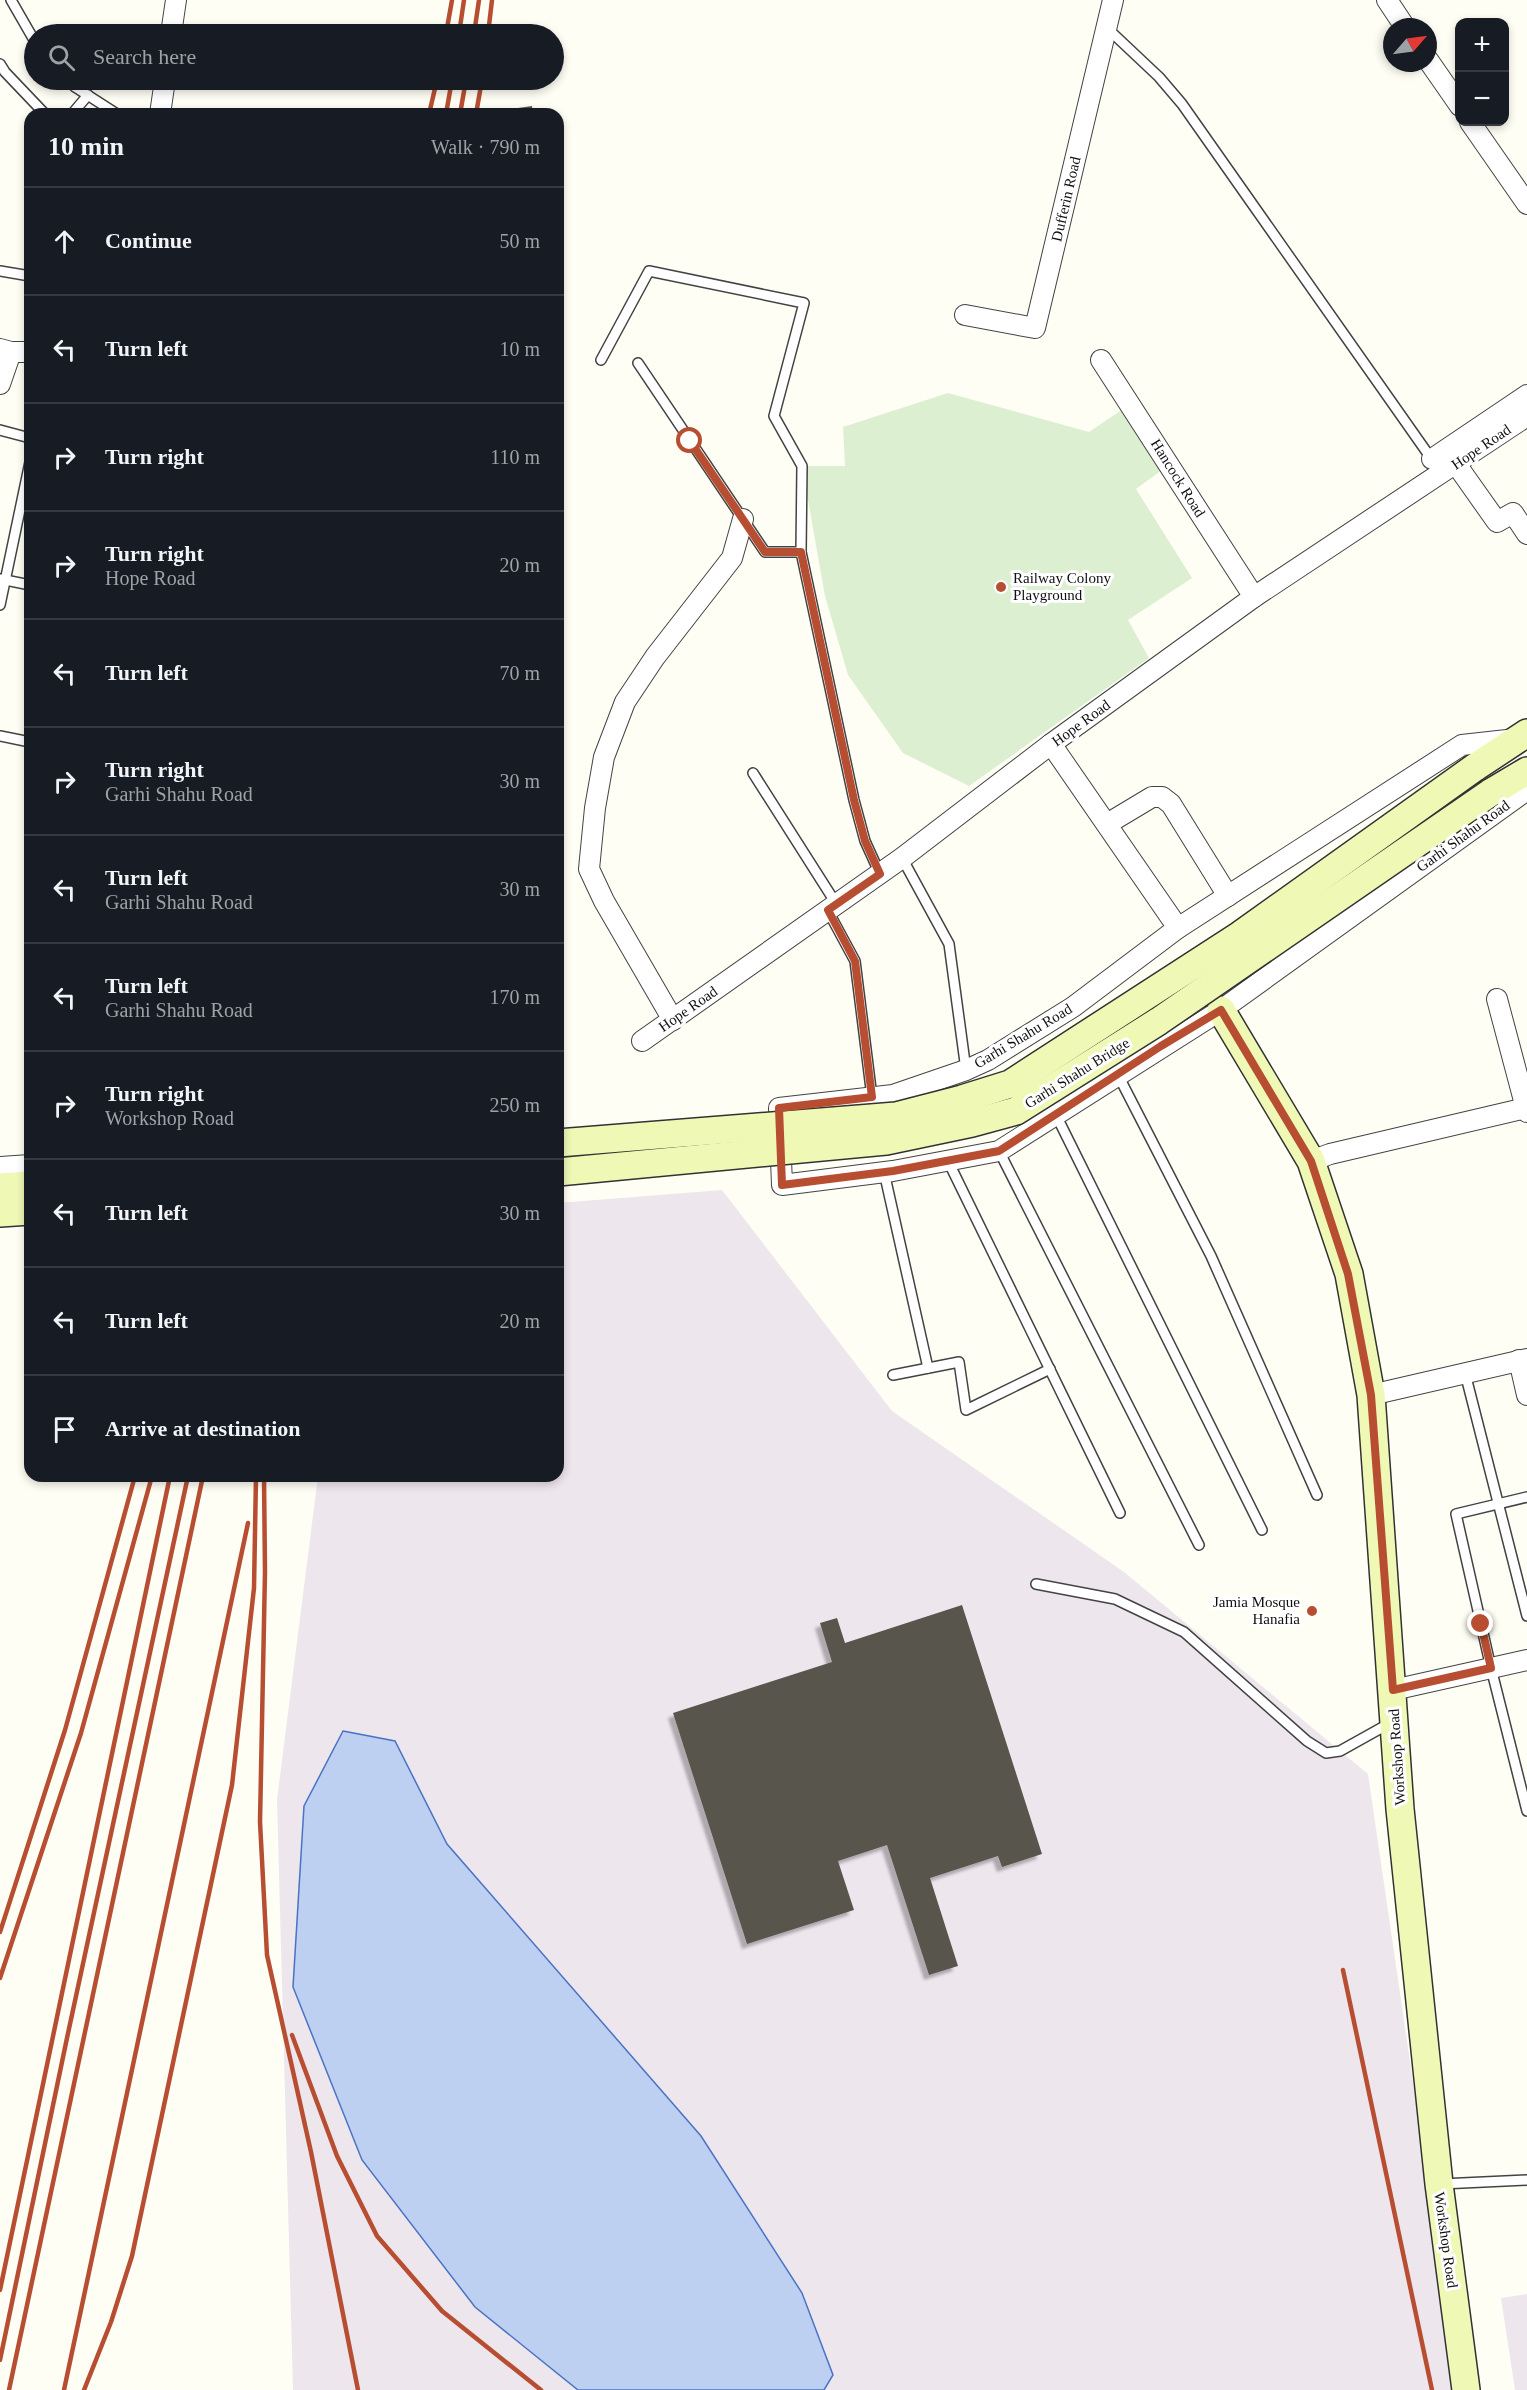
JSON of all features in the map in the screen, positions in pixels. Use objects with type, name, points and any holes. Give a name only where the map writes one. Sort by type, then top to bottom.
[{"type":"main road","name":"Garhi Shahu Bridge","points":[[564,1143],[896,1116],[1010,1084],[1240,935],[1522,736]]},
{"type":"main road","name":"Garhi Shahu Bridge","points":[[564,1171],[886,1141],[1016,1111],[1159,1021],[1490,793],[1527,771]]},
{"type":"main road","name":"Workshop Road","points":[[1221,1010],[1311,1161],[1348,1274],[1371,1395],[1400,1809],[1439,2184],[1466,2390]]},
{"type":"main road","points":[[0,1187],[24,1185]]},
{"type":"main road","points":[[0,1213],[24,1211]]},
{"type":"street","points":[[172,24],[176,0]]},
{"type":"street","name":"Dufferin Road","points":[[965,315],[1035,328],[1113,0]]},
{"type":"street","points":[[1386,0],[1399,18]]},
{"type":"street","points":[[1436,72],[1455,99]]},
{"type":"street","points":[[161,108],[164,90]]},
{"type":"street","points":[[1473,126],[1527,204]]},
{"type":"street","points":[[0,384],[14,351]]},
{"type":"street","name":"Hancock Road","points":[[1101,360],[1254,597]]},
{"type":"street","points":[[1527,395],[1443,466],[1497,522],[1513,513],[1527,534]]},
{"type":"street","name":"Hope Road","points":[[642,1041],[880,874],[1052,744],[1254,597],[1443,466],[1527,416]]},
{"type":"street","points":[[673,1020],[604,901],[589,869],[595,808],[604,757],[625,702],[655,657],[732,558],[743,519]]},
{"type":"street","name":"Garhi Shahu Road","points":[[1522,736],[1462,745],[1178,928],[1073,1007],[988,1060],[893,1095],[779,1108],[782,1185],[884,1172],[999,1151],[1221,1010],[1527,790]]},
{"type":"street","points":[[1052,744],[1178,928]]},
{"type":"street","points":[[1107,824],[1152,797],[1162,797],[1170,804],[1228,896]]},
{"type":"street","points":[[1311,1161],[1330,1154],[1527,1110],[1497,999]]},
{"type":"street","points":[[0,1167],[24,1165]]},
{"type":"street","points":[[1371,1395],[1523,1360],[1527,1395]]},
{"type":"street","points":[[1393,1690],[1527,1660]]},
{"type":"lane","points":[[11,0],[25,24]]},
{"type":"lane","points":[[1107,28],[1159,77],[1182,104],[1443,466]]},
{"type":"lane","points":[[0,64],[39,108]]},
{"type":"lane","points":[[81,90],[108,108]]},
{"type":"lane","points":[[77,108],[88,95]]},
{"type":"lane","points":[[0,271],[24,275]]},
{"type":"lane","points":[[601,360],[649,271],[804,303],[774,416],[802,466],[801,552],[854,800],[865,841],[880,874]]},
{"type":"lane","points":[[638,363],[765,552],[801,552]]},
{"type":"lane","points":[[0,430],[24,436]]},
{"type":"lane","points":[[0,605],[3,580],[24,488]]},
{"type":"lane","points":[[3,580],[24,584]]},
{"type":"lane","points":[[0,736],[24,741]]},
{"type":"lane","points":[[753,773],[832,908],[855,961],[872,1097]]},
{"type":"lane","points":[[902,858],[949,944],[966,1070]]},
{"type":"lane","points":[[1118,1075],[1211,1256],[1317,1495]]},
{"type":"lane","points":[[1056,1115],[1262,1530]]},
{"type":"lane","points":[[999,1151],[1199,1545]]},
{"type":"lane","points":[[948,1161],[1120,1513]]},
{"type":"lane","points":[[884,1172],[928,1368]]},
{"type":"lane","points":[[893,1375],[958,1362],[966,1410],[1050,1369]]},
{"type":"lane","points":[[1466,1373],[1527,1616]]},
{"type":"lane","points":[[1527,1497],[1456,1514],[1527,1811]]},
{"type":"lane","points":[[1036,1584],[1115,1599],[1184,1632],[1307,1741],[1326,1753],[1340,1750],[1394,1720]]},
{"type":"lane","points":[[1439,2184],[1527,2180]]},
{"type":"shaded area","points":[[722,1190],[892,1411],[1124,1572],[1368,1774],[1458,2390],[293,2390],[277,1800],[317,1482],[564,1482],[564,1203]]},
{"type":"shaded area","points":[[1527,2294],[1527,2390],[1515,2390],[1501,2298]]},
{"type":"green space","name":"Railway Colony Playground","points":[[948,393],[1089,432],[1126,407],[1166,467],[1136,489],[1192,578],[1128,620],[1149,658],[969,786],[903,753],[848,675],[825,596],[802,466],[845,466],[843,427]]},
{"type":"water","points":[[343,1731],[395,1741],[447,1844],[701,2136],[802,2293],[833,2375],[824,2390],[578,2390],[475,2307],[362,2160],[293,1987],[304,1806]]},
{"type":"building","points":[[962,1605],[1042,1854],[1002,1867],[998,1856],[930,1878],[958,1966],[929,1975],[887,1845],[838,1861],[854,1910],[747,1944],[673,1713],[832,1662],[820,1623],[837,1618],[845,1643]]},
{"type":"railway","points":[[448,24],[452,0]]},
{"type":"railway","points":[[460,24],[464,0]]},
{"type":"railway","points":[[475,24],[479,0]]},
{"type":"railway","points":[[489,24],[492,0]]},
{"type":"railway","points":[[430,108],[435,90]]},
{"type":"railway","points":[[447,108],[450,90]]},
{"type":"railway","points":[[461,108],[464,90]]},
{"type":"railway","points":[[477,108],[480,90]]},
{"type":"railway","points":[[0,1932],[65,1730],[133,1482]]},
{"type":"railway","points":[[0,1978],[81,1733],[150,1482]]},
{"type":"railway","points":[[0,2290],[169,1482]]},
{"type":"railway","points":[[0,2360],[187,1482]]},
{"type":"railway","points":[[9,2390],[202,1482]]},
{"type":"railway","points":[[84,2390],[111,2322],[132,2256],[232,1785],[254,1588],[256,1482]]},
{"type":"railway","points":[[264,1482],[265,1572],[260,1822],[267,1955],[311,2152],[358,2390]]},
{"type":"railway","points":[[64,2390],[248,1523]]},
{"type":"railway","points":[[1343,1970],[1432,2390]]},
{"type":"railway","points":[[292,2035],[337,2156],[377,2236],[442,2311],[541,2390]]},
{"type":"place","name":"Railway Colony Playground","points":[[1001,587]]},
{"type":"place","name":"Jamia Mosque Hanafia","points":[[1312,1611]]},
{"type":"route","points":[[690,441],[765,552],[801,552],[854,800],[865,841],[880,874],[828,910],[855,961],[872,1097],[779,1108],[782,1185],[893,1171],[999,1151],[1221,1010],[1311,1161],[1348,1274],[1371,1395],[1393,1690],[1491,1668],[1481,1624]]}]
